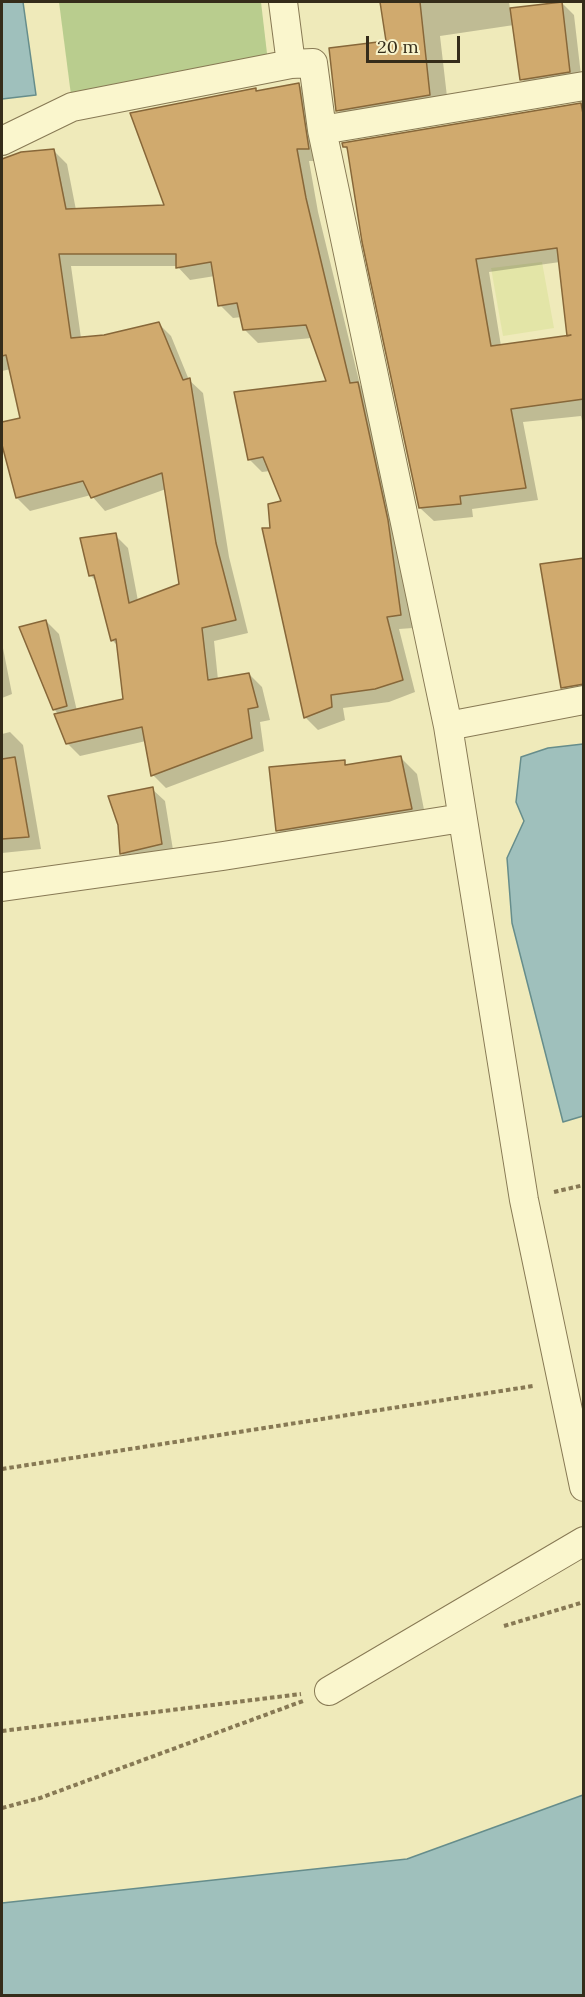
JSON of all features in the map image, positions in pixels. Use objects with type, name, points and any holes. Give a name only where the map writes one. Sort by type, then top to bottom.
[{"type":"street","points":[[283,2],[291,64]]},
{"type":"street","points":[[2,141],[72,107],[291,64],[313,63],[322,130],[448,726],[524,1200],[584,1487]]},
{"type":"street","points":[[322,130],[584,86]]},
{"type":"street","points":[[448,726],[584,700]]},
{"type":"street","points":[[2,887],[223,856],[462,818]]},
{"type":"street","points":[[329,1691],[584,1541]]},
{"type":"path","points":[[2,1469],[561,1381]]},
{"type":"path","points":[[501,1626],[584,1602]]},
{"type":"path","points":[[2,1731],[329,1691]]},
{"type":"path","points":[[2,1808],[40,1798],[329,1691]]},
{"type":"green space","points":[[59,2],[261,2],[268,62],[71,95]]},
{"type":"green space","points":[[542,262],[554,328],[503,336],[491,268]]},
{"type":"water","points":[[2,2],[23,2],[36,95],[2,99]]},
{"type":"water","points":[[583,744],[583,1116],[563,1122],[512,923],[507,858],[524,821],[516,802],[521,757],[548,748]]},
{"type":"water","points":[[583,1795],[583,1995],[2,1995],[2,1903],[407,1859]]},
{"type":"building","points":[[380,2],[420,2],[430,95],[336,111],[329,48],[386,41]]},
{"type":"building","points":[[562,2],[570,72],[520,80],[510,8]]},
{"type":"building","points":[[299,83],[309,149],[297,149],[306,198],[350,383],[358,382],[388,520],[401,615],[387,617],[403,680],[375,689],[331,695],[332,707],[304,718],[262,528],[270,528],[268,504],[281,501],[263,457],[248,460],[234,392],[326,381],[306,325],[243,330],[237,303],[218,306],[211,262],[176,268],[176,254],[59,254],[71,338],[104,335],[159,322],[183,380],[190,378],[216,543],[236,620],[202,628],[208,680],[249,673],[258,707],[248,709],[252,738],[151,776],[142,727],[66,744],[54,714],[123,699],[116,639],[111,641],[94,575],[89,576],[80,538],[116,533],[129,603],[179,584],[162,473],[91,498],[83,481],[16,498],[2,445],[2,422],[20,418],[6,355],[2,356],[2,159],[21,152],[54,149],[66,209],[164,205],[130,113],[256,88],[256,91]]},
{"type":"building","points":[[581,103],[584,119],[584,399],[511,409],[526,488],[460,496],[461,504],[419,508],[362,242],[347,147],[343,147],[342,143]],"holes":[[[557,248],[567,336],[491,346],[476,259]]]},
{"type":"building","points":[[584,558],[584,684],[561,688],[540,564]]},
{"type":"building","points":[[46,620],[67,706],[53,710],[19,627]]},
{"type":"building","points":[[401,756],[412,809],[276,831],[269,767],[345,760],[345,765]]},
{"type":"building","points":[[15,757],[29,837],[2,839],[2,759]]},
{"type":"building","points":[[153,787],[162,844],[120,854],[118,825],[108,796]]}]
